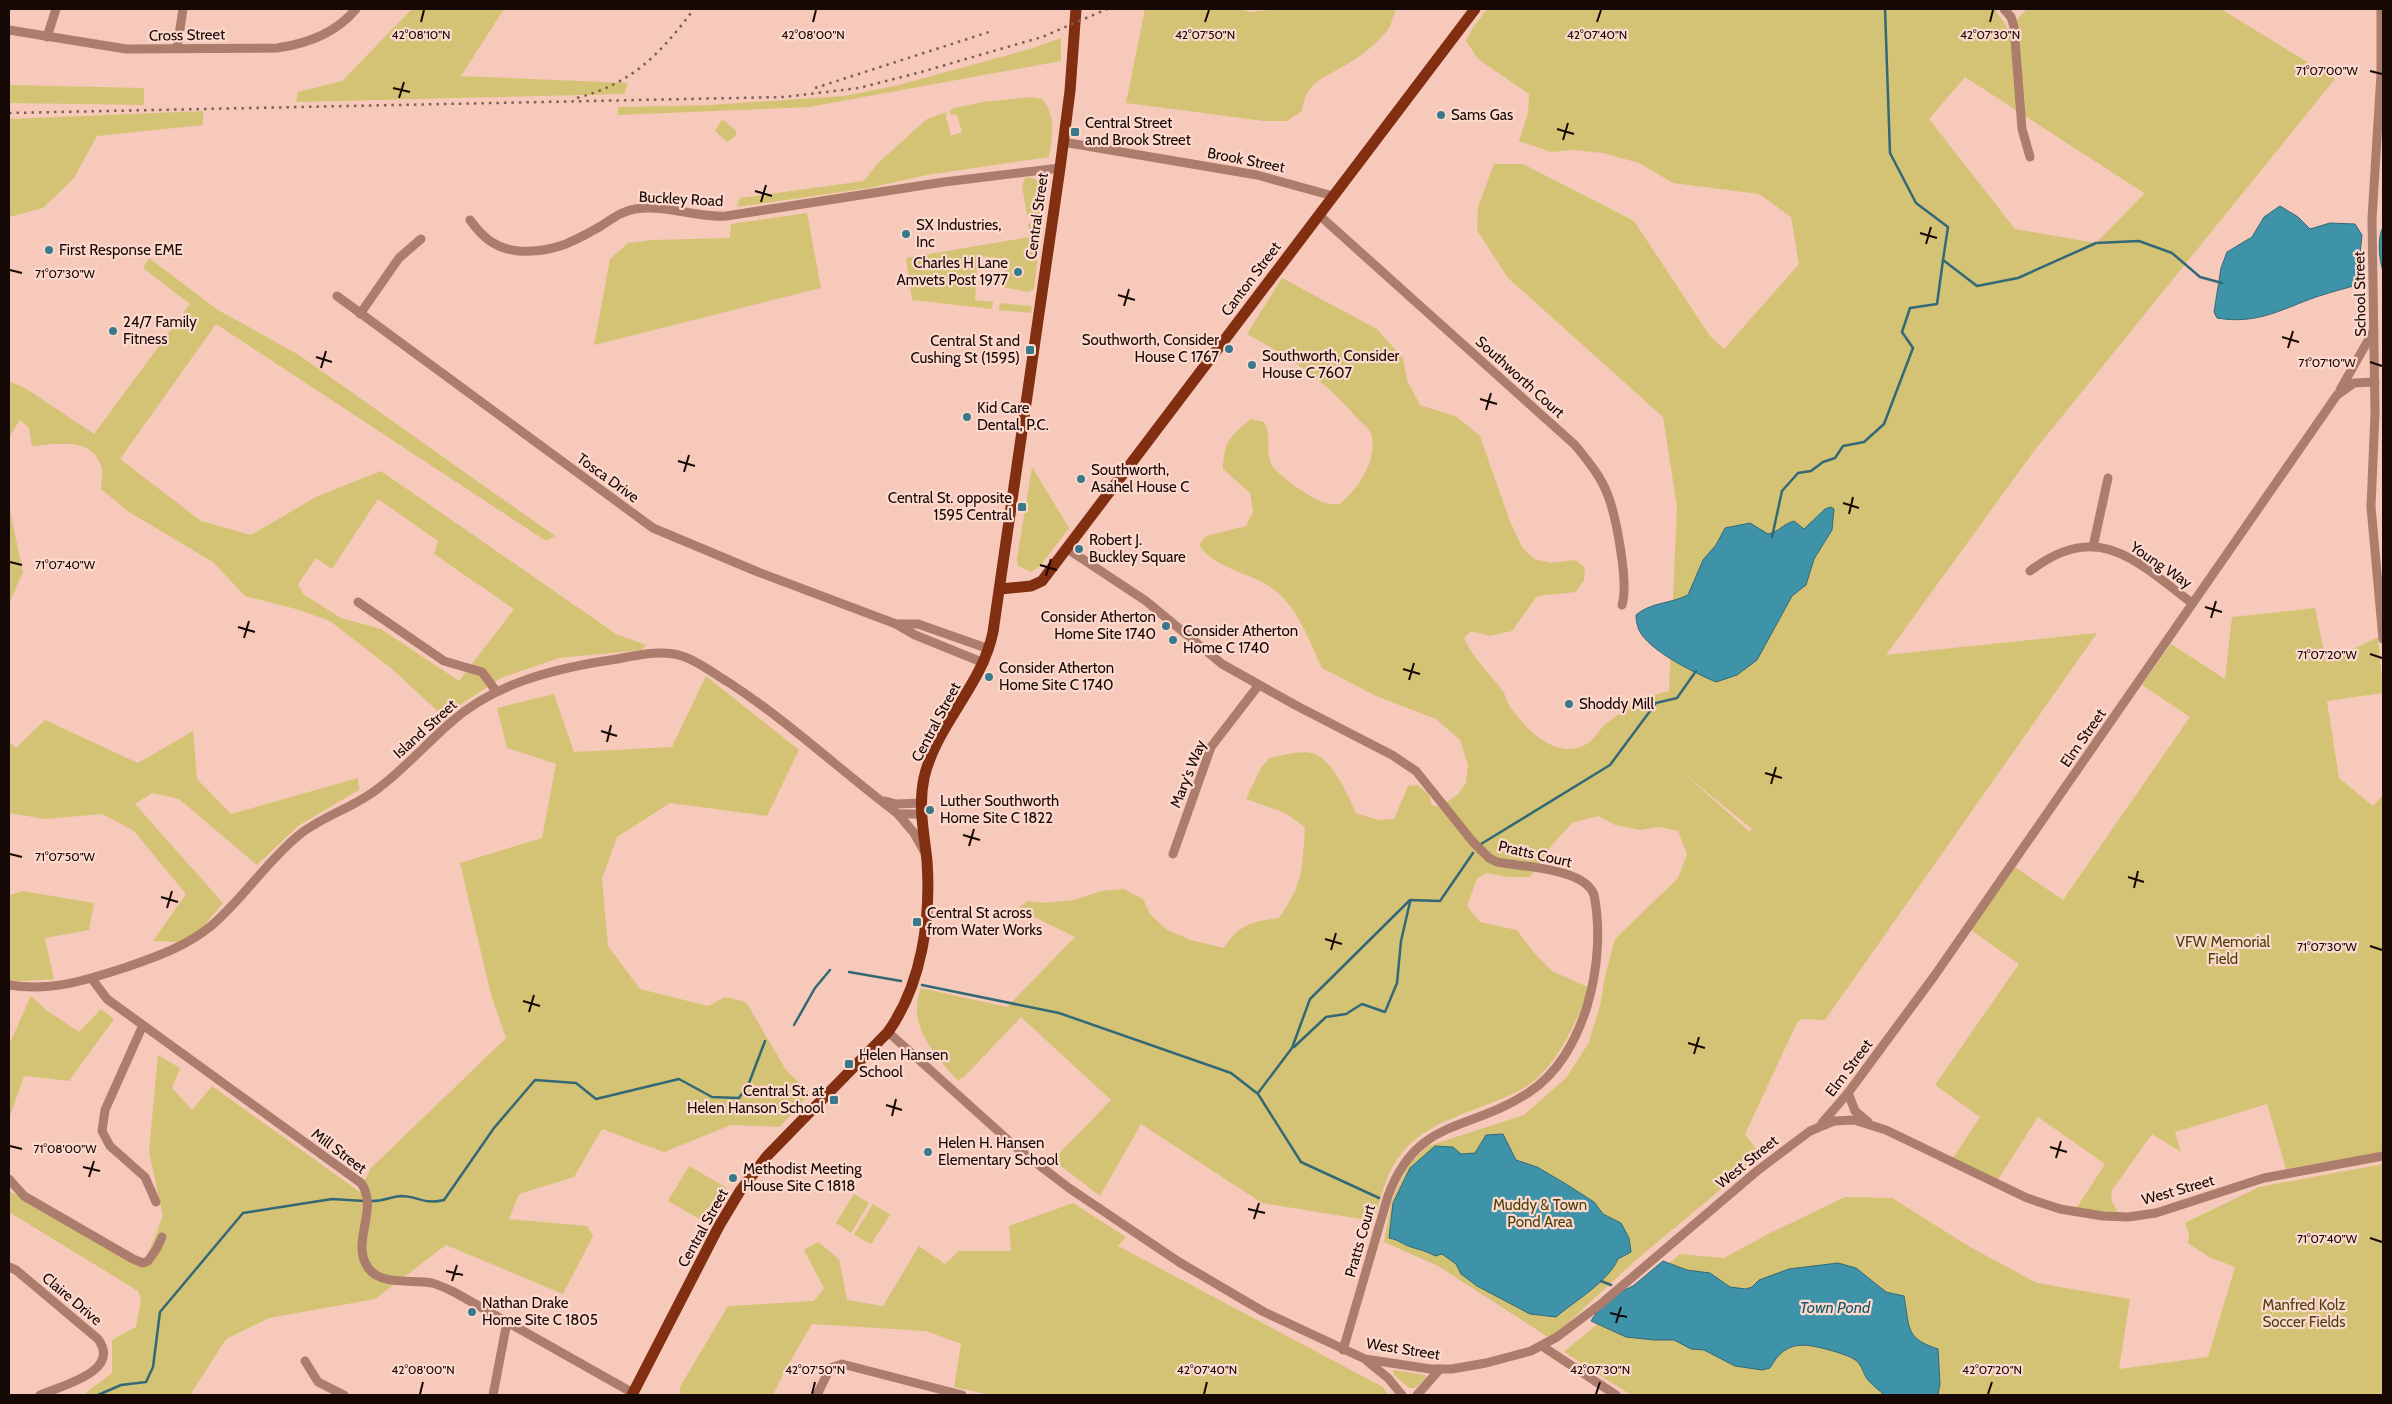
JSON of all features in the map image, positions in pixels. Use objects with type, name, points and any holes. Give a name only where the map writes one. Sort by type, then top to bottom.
[{"type":"main road","name":"Central Street","points":[[633,1394],[718,1226],[740,1191],[768,1156],[888,1032],[906,1000],[922,948],[928,898],[922,790],[930,761],[984,663],[989,649],[1000,589],[1030,365],[1060,168],[1076,9]]},
{"type":"main road","name":"Canton Street","points":[[1000,589],[1038,584],[1475,9]]},
{"type":"street","points":[[47,37],[56,9]]},
{"type":"street","points":[[177,48],[183,9]]},
{"type":"street","name":"Cross Street","points":[[9,30],[116,48],[277,48],[297,45],[318,37],[338,25],[356,9]]},
{"type":"street","points":[[2004,9],[2011,17],[2014,27],[2022,129],[2030,158]]},
{"type":"street","name":"School Street","points":[[2381,9],[2381,74],[2372,219],[2374,382],[2371,495],[2372,537],[2383,639]]},
{"type":"street","name":"Brook Street","points":[[1063,142],[1257,175],[1333,196]]},
{"type":"street","name":"Buckley Road","points":[[470,220],[479,233],[494,244],[510,250],[550,250],[566,245],[622,213],[634,209],[657,208],[700,216],[726,216],[944,182],[1060,168]]},
{"type":"street","name":"Southworth Court","points":[[1319,215],[1575,445],[1595,469],[1607,493],[1614,523],[1624,581],[1625,594],[1622,604]]},
{"type":"street","points":[[360,314],[399,258],[421,239]]},
{"type":"street","name":"Tosca Drive","points":[[337,296],[653,528],[751,569],[896,624],[915,635],[984,663]]},
{"type":"street","points":[[2337,395],[2374,330]]},
{"type":"street","name":"Elm Street","points":[[1820,1125],[1848,1093],[1935,975],[2337,395],[2354,383],[2374,382]]},
{"type":"street","points":[[2093,547],[2108,478]]},
{"type":"street","points":[[2372,537],[2383,536]]},
{"type":"street","name":"Young Way","points":[[2030,571],[2061,551],[2076,547],[2112,550],[2129,557],[2192,603]]},
{"type":"street","name":"Pratts Court","points":[[1066,548],[1146,601],[1205,651],[1258,686],[1392,755],[1416,771],[1473,842],[1489,858],[1520,866],[1567,874],[1582,881],[1592,890],[1596,903],[1595,981],[1587,1011],[1572,1042],[1556,1067],[1536,1088],[1510,1104],[1423,1141],[1406,1159],[1395,1176],[1388,1196],[1343,1350]]},
{"type":"street","points":[[358,602],[444,661],[482,672],[496,691]]},
{"type":"street","name":"Tosca Drive","points":[[896,624],[918,624],[989,649]]},
{"type":"street","name":"Island Street","points":[[9,985],[52,987],[92,979],[171,952],[190,942],[213,924],[301,834],[379,789],[450,723],[496,691],[526,679],[581,665],[652,654],[682,656],[740,690],[898,814],[914,833],[926,855]]},
{"type":"street","name":"Mary's Way","points":[[1173,854],[1212,748],[1258,686]]},
{"type":"street","name":"Island Street","points":[[875,797],[896,804],[922,808]]},
{"type":"street","points":[[898,814],[922,808]]},
{"type":"street","name":"Mill Street","points":[[92,979],[106,999],[355,1178],[367,1191],[369,1200],[363,1248],[370,1271],[380,1276],[433,1283],[460,1295],[633,1394]]},
{"type":"street","points":[[143,1025],[105,1110],[102,1131],[110,1146],[145,1177],[156,1202]]},
{"type":"street","name":"West Street","points":[[888,1032],[997,1131],[1098,1208],[1246,1303],[1365,1359],[1440,1369],[1486,1363],[1542,1346],[1602,1303],[1757,1171],[1820,1125],[1848,1120],[1875,1126],[1898,1134],[2027,1198],[2060,1209],[2103,1216],[2128,1217],[2156,1213],[2270,1176],[2383,1156]]},
{"type":"street","name":"West Street","points":[[1848,1093],[1855,1111],[1875,1126]]},
{"type":"street","points":[[9,1179],[24,1196],[143,1263],[148,1261],[162,1237]]},
{"type":"street","name":"Claire Drive","points":[[9,1267],[16,1270],[98,1339],[104,1350],[102,1361],[91,1374],[40,1395]]},
{"type":"street","points":[[493,1395],[507,1322]]},
{"type":"street","points":[[1542,1346],[1616,1395]]},
{"type":"street","points":[[1365,1359],[1393,1382],[1402,1395]]},
{"type":"street","points":[[305,1361],[318,1382],[344,1395]]},
{"type":"street","points":[[817,1395],[830,1368],[842,1364],[962,1395]]},
{"type":"street","points":[[1417,1395],[1440,1369]]},
{"type":"street","points":[[922,1395],[926,1386]]},
{"type":"green space","points":[[412,9],[504,9],[461,76],[628,83],[624,94],[296,102],[298,92],[342,81]]},
{"type":"green space","points":[[1145,9],[1241,9],[1250,12],[1279,9],[1397,9],[1390,27],[1374,45],[1356,59],[1322,78],[1311,87],[1304,101],[1302,111],[1287,121],[1264,121],[1126,103]]},
{"type":"green space","name":"Muddy & Town Pond Area","points":[[1487,9],[1995,9],[2008,29],[2027,9],[2221,9],[2335,79],[2034,451],[1886,655],[2097,633],[1825,1020],[1802,1019],[1797,1023],[1745,1134],[1761,1156],[1636,1260],[1557,1333],[1548,1337],[1438,1266],[1384,1242],[1391,1203],[1410,1163],[1428,1146],[1524,1115],[1566,1078],[1588,1044],[1600,1006],[1605,976],[1615,939],[1678,878],[1687,854],[1678,831],[1659,827],[1641,830],[1615,825],[1598,816],[1572,823],[1552,845],[1530,877],[1508,877],[1486,873],[1477,879],[1467,906],[1480,922],[1517,930],[1534,953],[1552,971],[1590,988],[1574,1025],[1561,1048],[1536,1079],[1525,1088],[1456,1116],[1430,1129],[1407,1147],[1397,1159],[1389,1174],[1373,1221],[1262,1203],[1141,1124],[1100,1196],[1053,1160],[1111,1100],[1021,1017],[958,1081],[940,1061],[925,1039],[917,1014],[917,1001],[921,988],[1007,1007],[1075,937],[1018,909],[1028,901],[1044,903],[1074,900],[1101,891],[1124,889],[1143,899],[1150,914],[1167,930],[1191,940],[1224,948],[1241,929],[1254,923],[1279,918],[1293,895],[1300,875],[1305,827],[1285,813],[1246,799],[1261,768],[1269,758],[1298,753],[1315,754],[1322,758],[1334,772],[1345,789],[1356,813],[1378,820],[1394,819],[1408,786],[1418,785],[1429,795],[1432,805],[1439,807],[1457,795],[1466,783],[1468,765],[1460,740],[1436,719],[1376,696],[1322,668],[1298,618],[1277,592],[1268,585],[1215,560],[1206,554],[1199,545],[1206,536],[1246,526],[1253,512],[1250,493],[1223,469],[1227,445],[1233,435],[1251,419],[1264,422],[1268,432],[1269,458],[1274,468],[1287,480],[1319,501],[1340,504],[1360,482],[1369,463],[1373,444],[1367,427],[1332,392],[1306,370],[1247,334],[1282,278],[1377,329],[1403,358],[1407,380],[1420,405],[1457,417],[1480,436],[1509,519],[1522,547],[1534,559],[1551,563],[1575,560],[1585,567],[1584,580],[1576,592],[1537,596],[1512,631],[1490,636],[1471,631],[1464,638],[1476,658],[1503,692],[1510,707],[1525,725],[1544,741],[1554,746],[1565,749],[1577,748],[1588,743],[1604,726],[1628,708],[1652,696],[1669,691],[1677,507],[1663,417],[1508,278],[1477,230],[1478,207],[1494,164],[1523,164],[1634,221],[1710,336],[1724,349],[1799,264],[1791,217],[1759,194],[1673,183],[1639,163],[1603,153],[1573,150],[1551,152],[1519,141],[1528,113],[1529,94],[1478,59],[1466,41],[1472,29]],"holes":[[[1965,77],[2144,193],[2145,193],[2096,243],[2015,229],[1929,119]],[[1682,772],[1752,829],[1750,832]]]},
{"type":"green space","points":[[1061,38],[1061,61],[809,107],[618,115],[618,107],[710,105],[844,96],[895,86],[1030,49]]},
{"type":"green space","points":[[9,85],[144,88],[144,105],[9,103]]},
{"type":"green space","points":[[1032,97],[1042,99],[1052,119],[1049,157],[927,175],[869,188],[737,207],[740,198],[864,181],[877,164],[927,119],[947,112],[946,117],[951,136],[962,132],[957,114],[951,115],[950,111],[953,108],[983,102]]},
{"type":"green space","points":[[203,111],[203,125],[97,136],[74,178],[43,208],[9,217],[9,119]]},
{"type":"green space","points":[[724,120],[736,131],[736,136],[727,142],[715,131],[721,121]]},
{"type":"green space","points":[[1030,177],[1044,183],[1046,189],[1034,289],[1028,292],[1003,287],[1007,259],[978,256],[975,300],[993,302],[992,309],[912,300],[906,258],[1030,237],[1028,224],[1033,223],[1032,214],[1027,215],[1022,186],[1025,178]]},
{"type":"green space","points":[[807,213],[821,288],[594,345],[610,259],[628,243],[651,240],[730,238],[731,224]]},
{"type":"green space","points":[[149,258],[218,310],[299,355],[555,536],[546,541],[216,324],[120,459],[201,521],[251,535],[316,497],[381,471],[616,634],[646,645],[642,650],[559,658],[501,678],[443,716],[392,669],[330,621],[296,609],[245,596],[213,562],[129,512],[101,489],[102,469],[98,458],[91,451],[74,444],[32,446],[29,428],[20,420],[9,437],[9,381],[25,388],[94,434],[190,304],[143,268]],"holes":[[[378,499],[438,541],[434,554],[514,609],[459,681],[381,629],[341,618],[303,594],[298,584],[316,558],[332,569]]]},
{"type":"green space","points":[[1000,303],[1032,306],[1031,313],[999,310]]},
{"type":"green space","points":[[1032,467],[1069,528],[1040,566],[1031,572],[1018,566],[1017,559]]},
{"type":"green space","points":[[9,506],[23,572],[9,604]]},
{"type":"green space","name":"VFW Memorial Field","points":[[2315,608],[2326,662],[2378,637],[2383,693],[2327,701],[2339,778],[2373,806],[2383,795],[2383,1152],[2286,1169],[2267,1104],[2175,1132],[2181,1152],[2152,1134],[2112,1190],[2111,1199],[2118,1213],[2076,1209],[2105,1164],[2038,1117],[1997,1181],[1953,1158],[1980,1117],[1935,1085],[2019,964],[1971,930],[2015,867],[2063,900],[2190,717],[2142,685],[2171,644],[2225,679],[2232,617]]},
{"type":"green space","points":[[706,676],[799,750],[767,816],[670,803],[617,837],[602,879],[608,946],[640,989],[708,1006],[725,997],[746,1002],[786,1070],[810,1093],[780,1127],[731,1125],[664,1152],[602,1129],[574,1177],[519,1194],[509,1219],[587,1226],[593,1236],[563,1294],[446,1245],[375,1299],[269,1318],[226,1339],[190,1395],[83,1395],[112,1373],[112,1340],[136,1327],[141,1300],[138,1291],[9,1212],[9,1191],[144,1264],[163,1216],[149,1152],[158,1055],[180,1068],[172,1088],[192,1110],[212,1086],[360,1192],[370,1169],[506,1038],[491,995],[460,863],[542,838],[556,764],[507,748],[497,708],[554,694],[574,752],[672,747]]},
{"type":"green space","points":[[45,720],[138,763],[193,731],[197,779],[231,814],[358,778],[359,790],[298,826],[257,865],[179,799],[152,793],[135,804],[223,903],[201,929],[178,942],[153,941],[186,894],[134,831],[102,814],[45,819],[9,813],[9,742],[16,748]]},
{"type":"green space","points":[[23,891],[94,903],[89,930],[45,938],[54,979],[9,982],[9,895]]},
{"type":"green space","points":[[31,996],[46,1010],[79,1032],[101,1009],[114,1019],[69,1081],[24,1076],[9,1119],[9,1045]]},
{"type":"green space","name":"Manfred Kolz Soccer Fields","points":[[2383,1164],[2383,1395],[1631,1395],[1564,1352],[1680,1254],[1724,1258],[1770,1233],[1845,1197],[1892,1198],[1970,1247],[2037,1283],[2130,1299],[2119,1369],[2208,1357],[2235,1267],[2209,1257],[2188,1243],[2189,1234],[2185,1223],[2259,1187]]},
{"type":"green space","points":[[689,1166],[727,1188],[707,1223],[668,1201]]},
{"type":"green space","points":[[854,1194],[869,1203],[851,1233],[836,1223]]},
{"type":"green space","points":[[1073,1203],[1126,1237],[1118,1246],[1383,1387],[1388,1395],[991,1395],[954,1387],[961,1344],[926,1331],[812,1324],[773,1395],[680,1395],[680,1387],[728,1306],[814,1301],[824,1288],[804,1250],[818,1242],[839,1259],[847,1300],[883,1306],[919,1246],[945,1264],[959,1251],[1011,1251],[1009,1226]]},
{"type":"green space","points":[[873,1204],[890,1215],[871,1244],[854,1235]]},
{"type":"green space","points":[[1393,1370],[1425,1375],[1426,1378],[1415,1388],[1409,1388],[1394,1375]]},
{"type":"water","points":[[2280,206],[2298,217],[2310,229],[2330,223],[2355,224],[2362,235],[2359,264],[2361,284],[2322,295],[2257,318],[2231,320],[2217,318],[2214,312],[2221,268],[2227,252],[2252,237],[2264,217]]},
{"type":"water","points":[[2383,227],[2383,271],[2379,249]]},
{"type":"water","points":[[1831,507],[1834,509],[1832,530],[1814,559],[1806,585],[1792,596],[1757,660],[1737,675],[1716,682],[1662,653],[1644,638],[1639,630],[1636,615],[1654,605],[1688,595],[1703,560],[1716,545],[1725,528],[1750,523],[1768,534],[1794,521],[1804,529],[1825,509]]},
{"type":"water","points":[[1503,1134],[1516,1160],[1537,1167],[1594,1202],[1603,1214],[1621,1223],[1629,1238],[1631,1252],[1618,1259],[1599,1283],[1556,1317],[1530,1314],[1477,1286],[1461,1274],[1456,1264],[1442,1254],[1435,1256],[1389,1238],[1393,1203],[1410,1168],[1435,1146],[1453,1147],[1461,1154],[1475,1153],[1486,1135]]},
{"type":"water","name":"Town Pond","points":[[1663,1261],[1687,1270],[1710,1273],[1730,1287],[1746,1289],[1752,1287],[1759,1280],[1789,1269],[1838,1263],[1856,1268],[1886,1292],[1904,1296],[1910,1330],[1919,1340],[1938,1349],[1940,1384],[1938,1395],[1884,1395],[1867,1379],[1858,1362],[1840,1353],[1823,1348],[1805,1345],[1789,1348],[1776,1359],[1770,1368],[1762,1370],[1735,1366],[1704,1350],[1691,1349],[1674,1340],[1626,1337],[1591,1321],[1596,1313],[1618,1293],[1633,1286]]},
{"type":"waterway","points":[[1885,9],[1890,153],[1916,203],[1948,227],[1943,260]]},
{"type":"waterway","points":[[1772,537],[1782,491],[1798,473],[1811,471],[1823,462],[1835,458],[1843,446],[1864,442],[1884,424],[1913,348],[1902,332],[1910,308],[1937,304],[1943,260],[1977,286],[2018,278],[2096,243],[2139,241],[2172,253],[2200,277],[2222,283]]},
{"type":"waterway","points":[[1481,844],[1610,765],[1656,703],[1677,698],[1696,671]]},
{"type":"waterway","points":[[1258,1093],[1292,1048],[1310,999],[1410,900],[1440,901],[1473,853]]},
{"type":"waterway","points":[[1294,1047],[1326,1017],[1346,1014],[1362,1004],[1385,1012],[1397,983],[1401,941],[1410,902]]},
{"type":"waterway","points":[[794,1025],[815,988],[830,970]]},
{"type":"waterway","points":[[849,972],[901,981]]},
{"type":"waterway","points":[[922,985],[1059,1013],[1231,1073],[1258,1094],[1301,1162],[1379,1198]]},
{"type":"waterway","points":[[370,1201],[401,1196],[426,1201],[444,1200],[494,1128],[535,1080],[576,1083],[596,1099],[679,1079],[712,1097],[739,1098],[749,1083],[765,1041]]},
{"type":"waterway","points":[[98,1395],[121,1385],[146,1382],[153,1367],[160,1312],[243,1213],[332,1199],[364,1201]]},
{"type":"waterway","points":[[1601,1281],[1611,1285]]},
{"type":"railway","points":[[577,98],[614,84],[644,65],[669,40],[694,9]]},
{"type":"railway","points":[[9,113],[784,97],[859,88],[921,72],[1042,37],[1107,9]]},
{"type":"railway","points":[[815,88],[989,32]]},
{"type":"place","name":"Sams Gas","points":[[1441,115]]},
{"type":"place","name":"Central Street and Brook Street","points":[[1075,132]]},
{"type":"place","name":"SX Industries, Inc","points":[[906,234]]},
{"type":"place","name":"First Response EME","points":[[49,250]]},
{"type":"place","name":"Charles H Lane Amvets Post 1977","points":[[1018,272]]},
{"type":"place","name":"24/7 Family Fitness","points":[[113,331]]},
{"type":"place","name":"Southworth, Consider House C 1767","points":[[1229,349]]},
{"type":"place","name":"Central St and Cushing St (1595)","points":[[1030,350]]},
{"type":"place","name":"Southworth, Consider House C 7607","points":[[1252,365]]},
{"type":"place","name":"Kid Care Dental, P.C.","points":[[967,417]]},
{"type":"place","name":"Southworth, Asahel House C","points":[[1081,479]]},
{"type":"place","name":"Central St. opposite 1595 Central","points":[[1022,507]]},
{"type":"place","name":"Robert J. Buckley Square","points":[[1079,549]]},
{"type":"place","name":"Consider Atherton Home Site 1740","points":[[1166,626]]},
{"type":"place","name":"Consider Atherton Home C 1740","points":[[1173,640]]},
{"type":"place","name":"Consider Atherton Home Site C 1740","points":[[989,677]]},
{"type":"place","name":"Shoddy Mill","points":[[1569,704]]},
{"type":"place","name":"Luther Southworth Home Site C 1822","points":[[930,810]]},
{"type":"place","name":"Central St across from Water Works","points":[[917,922]]},
{"type":"place","name":"Helen Hansen School","points":[[849,1064]]},
{"type":"place","name":"Central St. at Helen Hanson School","points":[[834,1100]]},
{"type":"place","name":"Helen H. Hansen Elementary School","points":[[928,1152]]},
{"type":"place","name":"Methodist Meeting House Site C 1818","points":[[733,1178]]},
{"type":"place","name":"Nathan Drake Home Site C 1805","points":[[472,1312]]}]
